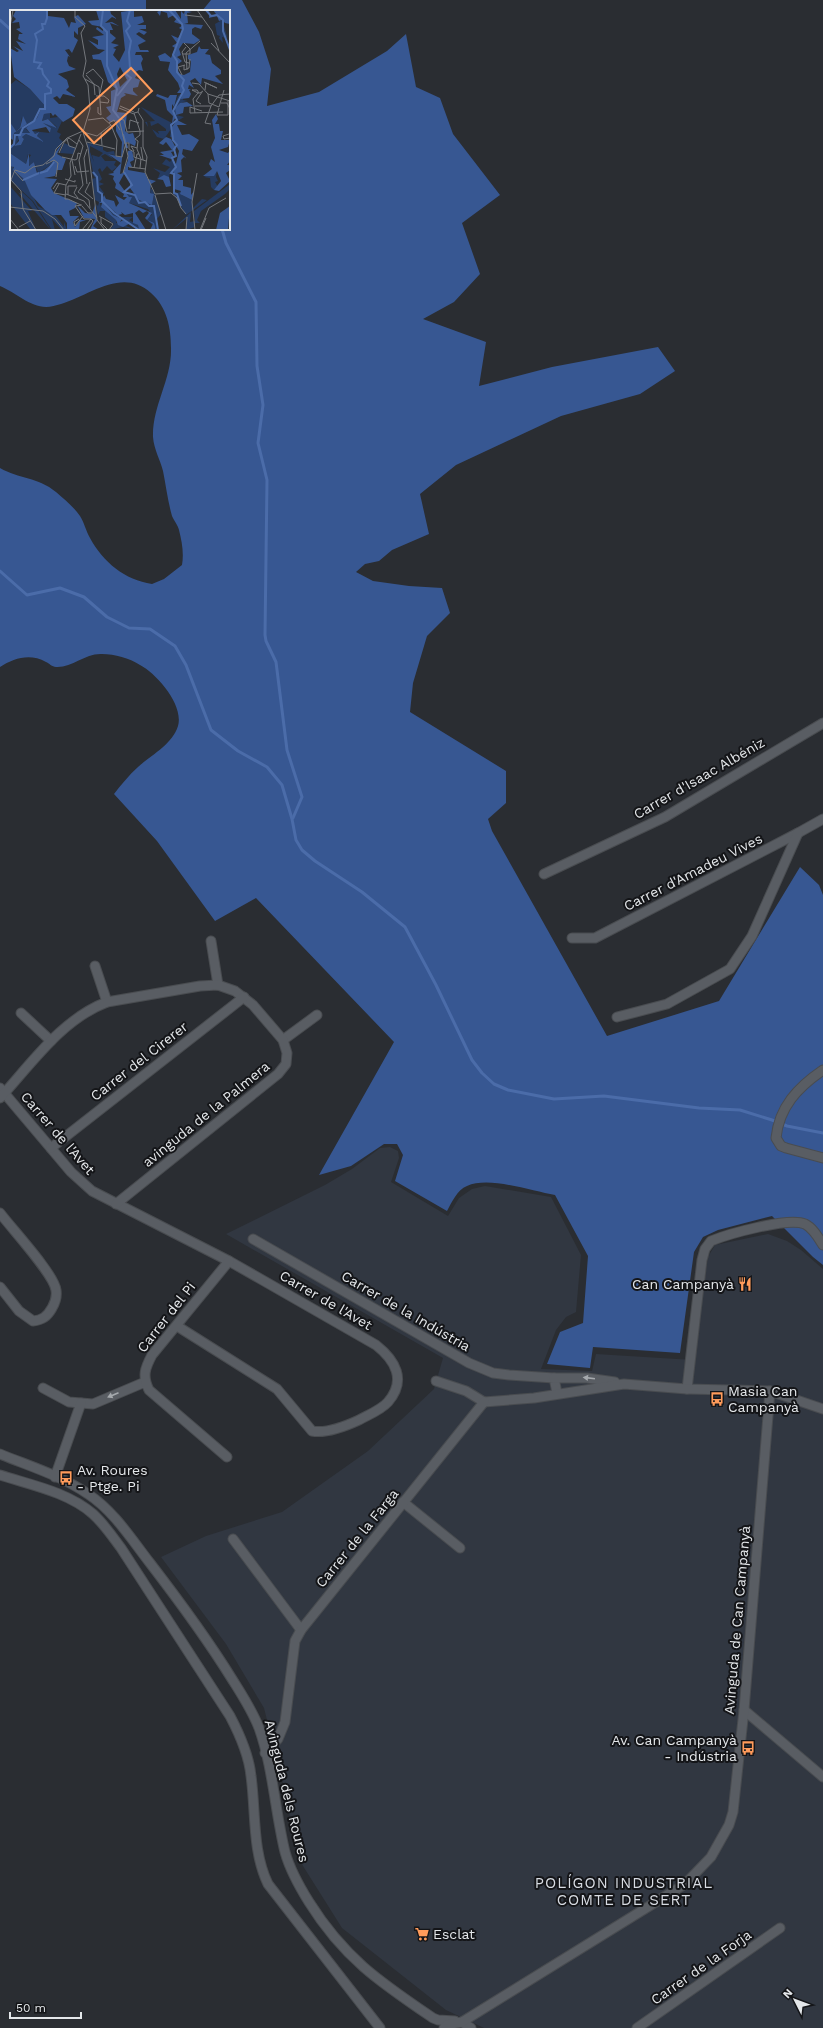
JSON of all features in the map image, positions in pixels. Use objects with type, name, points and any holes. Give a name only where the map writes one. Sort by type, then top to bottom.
[{"type":"street","name":"Carrer d'Isaac Albéniz","points":[[544,874],[665,816],[823,723]]},
{"type":"street","name":"Carrer d'Amadeu Vives","points":[[572,938],[595,938],[798,834],[823,818]]},
{"type":"street","points":[[617,1017],[667,1004],[730,969],[752,936],[798,834]]},
{"type":"street","points":[[211,941],[218,985]]},
{"type":"street","points":[[95,966],[107,1002]]},
{"type":"street","points":[[2,1093],[51,1041],[78,1017],[88,1010],[107,1002],[200,986],[218,985],[235,991],[244,997],[283,1040],[317,1015]]},
{"type":"street","name":"Carrer del Cirerer","points":[[51,1148],[244,997]]},
{"type":"street","points":[[21,1013],[51,1041]]},
{"type":"street","name":"avinguda de la Palmera","points":[[116,1204],[278,1074],[286,1064],[287,1054],[283,1040]]},
{"type":"street","points":[[823,1070],[805,1083],[785,1107],[779,1122],[776,1138],[781,1146],[823,1158]]},
{"type":"street","name":"Carrer de l'Avet","points":[[2,1093],[82,1183],[92,1191],[229,1261],[376,1345],[389,1355],[396,1366],[398,1379],[395,1392],[387,1403],[349,1424],[329,1430],[312,1431],[277,1389],[177,1326]]},
{"type":"street","points":[[0,1213],[50,1276],[56,1291],[55,1299],[47,1316],[40,1320],[33,1321],[19,1311],[0,1287]]},
{"type":"street","points":[[687,1389],[702,1260],[705,1249],[711,1241],[782,1222],[796,1222],[810,1228],[823,1245]]},
{"type":"street","name":"Carrer de la Indústria","points":[[253,1239],[469,1363],[493,1372],[509,1375],[554,1378],[587,1378],[624,1384],[687,1389],[770,1391],[823,1409]]},
{"type":"street","name":"Carrer del Pi","points":[[145,1382],[144,1373],[152,1355],[229,1261]]},
{"type":"street","points":[[554,1378],[557,1393]]},
{"type":"street","points":[[436,1381],[466,1391],[484,1402]]},
{"type":"street","points":[[43,1388],[70,1402],[92,1404],[145,1382],[149,1390],[227,1457]]},
{"type":"street","name":"Carrer de la Indústria","points":[[484,1402],[534,1398],[557,1393],[624,1384]]},
{"type":"street","name":"Avinguda de Can Campanyà","points":[[444,2028],[446,2025],[461,2025],[685,1884],[700,1871],[721,1841],[733,1812],[744,1710],[770,1391]]},
{"type":"street","name":"Carrer de la Farga","points":[[265,1753],[278,1739],[285,1722],[295,1641],[301,1630],[484,1402]]},
{"type":"street","points":[[0,1454],[55,1477],[81,1403]]},
{"type":"street","points":[[0,1475],[53,1492],[81,1505],[105,1526],[230,1716],[241,1736],[251,1775],[258,1853],[268,1884],[287,1911],[380,2028]]},
{"type":"street","name":"Avinguda dels Roures","points":[[55,1477],[88,1494],[102,1505],[134,1542],[197,1624],[252,1710],[260,1730],[288,1863],[298,1884],[325,1926],[355,1960],[380,1982],[433,2018],[461,2025]]},
{"type":"street","points":[[403,1502],[460,1548]]},
{"type":"street","points":[[233,1539],[301,1630]]},
{"type":"street","points":[[744,1710],[823,1777]]},
{"type":"street","name":"Carrer de la Forja","points":[[637,2028],[780,1928]]},
{"type":"street","points":[[461,2025],[471,2028]]},
{"type":"shaded area","points":[[0,0],[146,0],[146,10],[10,10],[10,230],[230,230],[230,10],[203,10],[211,0],[242,0],[259,32],[271,69],[267,106],[319,92],[387,51],[406,34],[416,87],[440,98],[453,134],[500,195],[462,223],[480,274],[454,302],[423,319],[486,342],[479,386],[552,367],[658,347],[675,371],[640,394],[561,416],[456,465],[420,494],[429,534],[392,550],[379,561],[365,564],[356,572],[373,581],[409,586],[442,588],[450,613],[427,636],[413,683],[410,712],[506,771],[506,803],[488,819],[492,831],[607,1036],[719,1001],[800,867],[819,885],[823,895],[823,1265],[772,1216],[718,1230],[703,1237],[694,1252],[680,1353],[593,1347],[590,1368],[547,1364],[560,1332],[583,1323],[588,1256],[555,1195],[498,1183],[476,1183],[460,1190],[447,1211],[395,1181],[403,1155],[397,1144],[384,1144],[351,1166],[319,1175],[394,1042],[256,898],[215,921],[157,841],[114,794],[135,770],[171,739],[178,726],[179,718],[173,700],[168,691],[154,675],[147,669],[131,660],[107,654],[96,654],[62,667],[55,667],[40,659],[28,657],[16,659],[0,667],[0,468],[7,472],[42,483],[56,492],[72,506],[80,516],[90,538],[101,555],[124,574],[142,582],[152,584],[164,579],[182,565],[182,543],[178,526],[172,516],[163,471],[153,437],[156,414],[170,359],[171,340],[167,318],[161,305],[151,293],[140,286],[129,282],[106,285],[72,300],[46,307],[34,305],[0,286]]},
{"type":"shaded area","points":[[390,1147],[398,1151],[399,1158],[391,1182],[448,1216],[459,1198],[472,1189],[485,1186],[551,1197],[581,1255],[576,1312],[566,1317],[556,1330],[541,1369],[592,1371],[596,1354],[693,1360],[708,1257],[715,1245],[768,1234],[787,1241],[801,1250],[823,1269],[823,2028],[484,2028],[446,2010],[342,1928],[303,1866],[295,1847],[286,1795],[264,1708],[226,1644],[161,1557],[206,1536],[282,1512],[368,1451],[434,1389],[443,1358],[226,1234],[325,1185],[352,1169],[380,1148]]},
{"type":"waterway","points":[[0,20],[10,29]]},
{"type":"waterway","points":[[222,230],[226,243],[256,302],[257,366],[263,405],[258,443],[267,480],[265,635],[266,641],[276,662],[287,750],[302,797],[293,818]]},
{"type":"waterway","points":[[0,571],[27,595],[60,588],[84,597],[107,617],[129,628],[150,629],[175,646],[186,665],[211,730],[238,751],[267,767],[282,785],[292,819],[296,840],[302,850],[315,861],[362,892],[405,927],[436,985],[472,1060],[482,1073],[494,1084],[508,1090],[554,1099],[604,1096],[699,1108],[740,1110],[787,1126],[823,1133]]},
{"type":"place","name":"Can Campanyà","points":[[745,1284]]},
{"type":"place","name":"Masia Can Campanyà","points":[[717,1399]]},
{"type":"place","name":"Av. Roures - Ptge. Pi","points":[[66,1478]]},
{"type":"place","name":"Av. Can Campanyà - Indústria","points":[[748,1748]]},
{"type":"place","name":"Esclat","points":[[422,1934]]},
{"type":"district","name":"POLÍGON INDUSTRIAL COMTE DE SERT","points":[[624,1892]]}]
